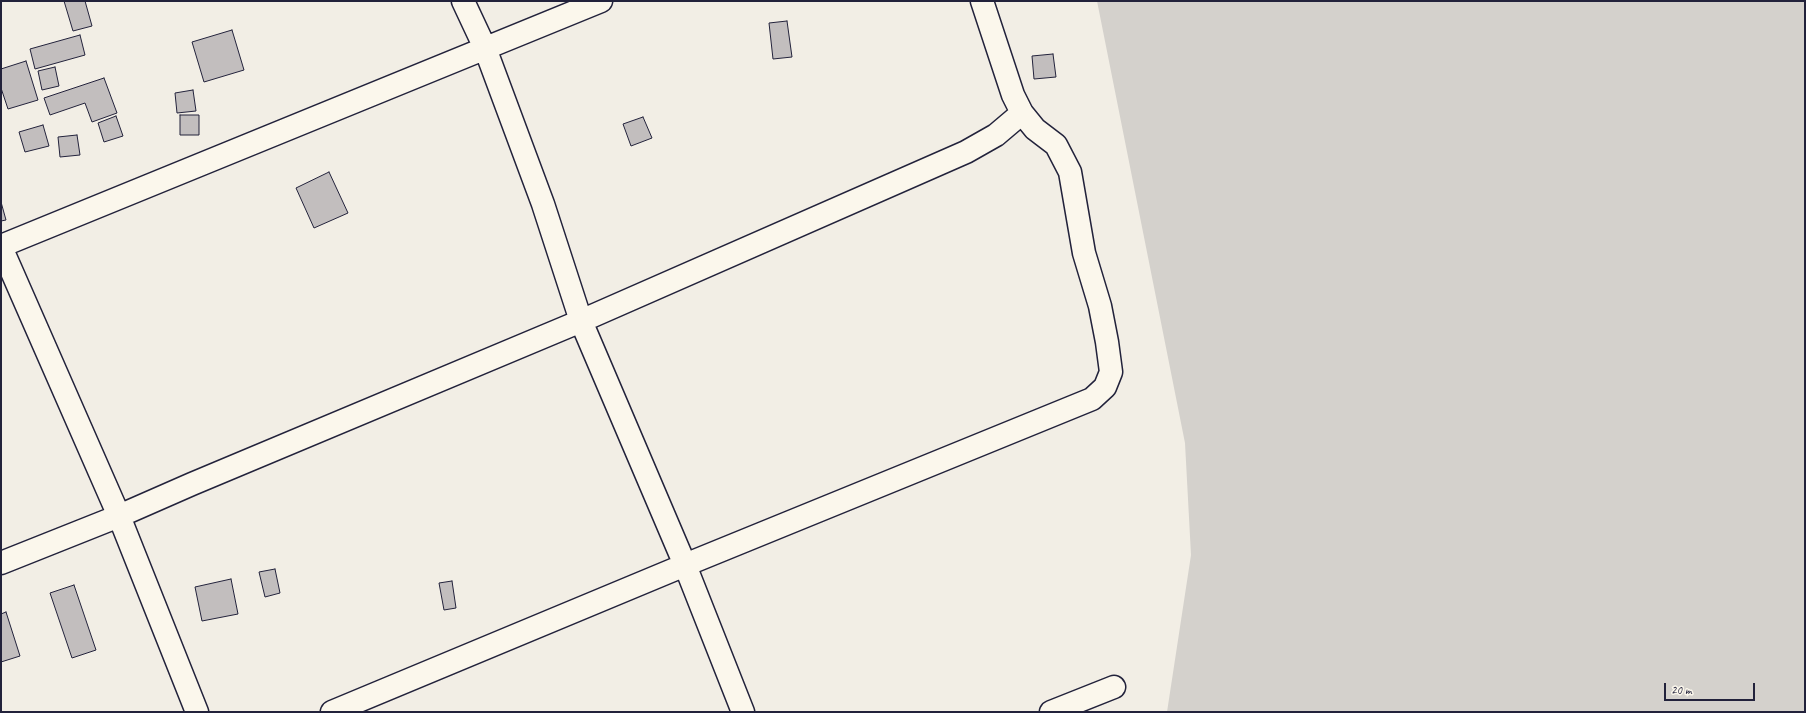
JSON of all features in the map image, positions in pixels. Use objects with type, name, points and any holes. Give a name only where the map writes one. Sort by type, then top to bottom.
[{"type":"street","points":[[463,1],[485,48],[543,204],[581,321],[685,565],[744,712]]},
{"type":"street","points":[[197,712],[119,516],[1,246],[601,1]]},
{"type":"street","points":[[332,712],[685,565],[1092,399],[1105,387],[1111,372],[1107,342],[1100,306],[1084,253],[1070,172],[1056,145],[1035,129],[1022,113],[1013,95],[982,1]]},
{"type":"street","points":[[1,563],[119,516],[581,321],[966,152],[996,135],[1022,113]]},
{"type":"street","points":[[1051,712],[1114,687]]},
{"type":"shaded area","points":[[1097,1],[1805,1],[1805,712],[1167,712],[1191,555],[1185,443]]},
{"type":"building","points":[[64,1],[85,1],[92,26],[73,31]]},
{"type":"building","points":[[787,21],[792,57],[773,59],[769,23]]},
{"type":"building","points":[[232,30],[244,70],[204,82],[192,42]]},
{"type":"building","points":[[80,35],[85,55],[35,69],[30,49]]},
{"type":"building","points":[[1053,54],[1056,77],[1034,79],[1032,56]]},
{"type":"building","points":[[26,61],[38,100],[8,109],[1,88],[1,69]]},
{"type":"building","points":[[55,67],[59,86],[42,90],[38,71]]},
{"type":"building","points":[[104,78],[117,113],[92,122],[85,103],[50,115],[44,98]]},
{"type":"building","points":[[193,90],[196,111],[177,113],[175,93]]},
{"type":"building","points":[[180,115],[199,115],[199,135],[180,135]]},
{"type":"building","points":[[116,116],[123,136],[104,142],[98,123]]},
{"type":"building","points":[[643,117],[652,138],[631,146],[623,124]]},
{"type":"building","points":[[43,125],[49,146],[25,152],[19,132]]},
{"type":"building","points":[[77,135],[80,155],[60,157],[58,137]]},
{"type":"building","points":[[329,172],[348,213],[314,228],[296,188]]},
{"type":"building","points":[[1,202],[6,220],[1,221]]},
{"type":"building","points":[[275,569],[280,593],[265,597],[259,572]]},
{"type":"building","points":[[231,579],[238,614],[202,621],[195,587]]},
{"type":"building","points":[[452,581],[456,608],[444,610],[439,583]]},
{"type":"building","points":[[74,585],[96,650],[72,658],[50,593]]},
{"type":"building","points":[[6,612],[20,656],[1,662],[1,614]]}]
